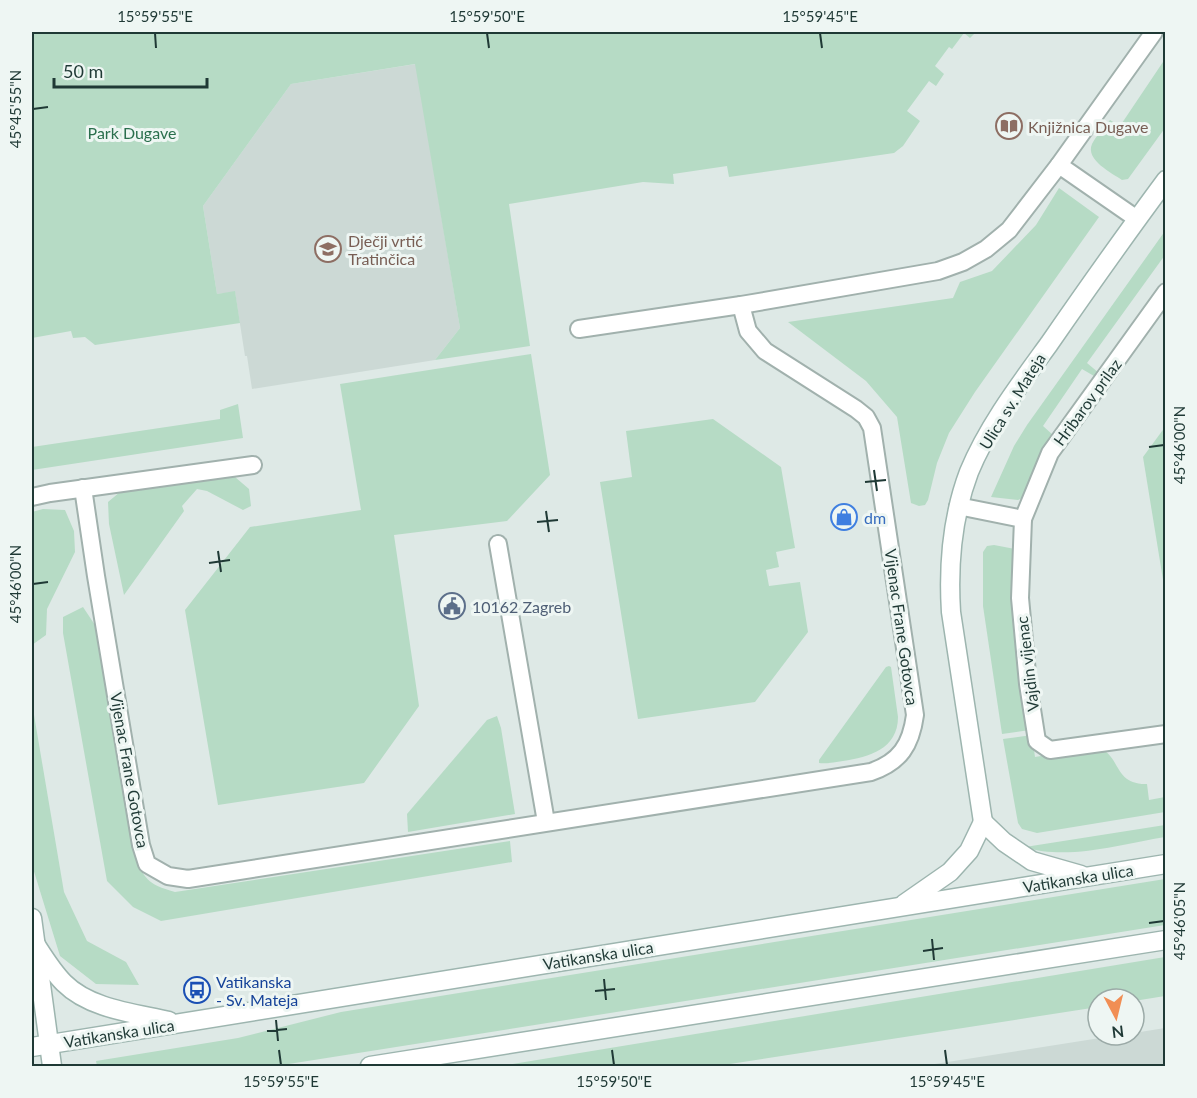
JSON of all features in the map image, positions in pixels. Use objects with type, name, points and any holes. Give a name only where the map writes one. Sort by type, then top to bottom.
[{"type":"street","points":[[579,329],[741,305],[938,271],[963,262],[986,249],[1009,230],[1059,165],[1154,32]]},
{"type":"street","points":[[1059,165],[1137,219]]},
{"type":"street","name":"Ulica sv. Mateja","points":[[984,822],[951,612],[949,578],[953,528],[958,506],[969,471],[988,434],[1166,180]]},
{"type":"street","name":"Hribarov prilaz","points":[[1023,519],[1050,453],[1166,292]]},
{"type":"street","name":"Vijenac Frane Gotovca","points":[[83,488],[139,834],[147,864],[168,876],[188,879],[871,772],[886,767],[907,745],[913,729],[914,699],[872,428],[866,417],[856,409],[765,351],[748,331],[741,305]]},
{"type":"street","points":[[32,497],[253,465]]},
{"type":"street","points":[[958,506],[1023,519]]},
{"type":"street","name":"Vajdin vijenac","points":[[1023,519],[1020,598],[1028,684],[1037,741],[1050,750],[1166,734]]},
{"type":"street","points":[[498,544],[546,822]]},
{"type":"street","points":[[900,906],[950,872],[969,851],[984,822],[1004,842],[1032,861],[1086,876]]},
{"type":"street","name":"Vatikanska ulica","points":[[32,1047],[1166,864]]},
{"type":"street","points":[[32,918],[52,1066]]},
{"type":"street","points":[[370,1066],[1166,940]]},
{"type":"street","points":[[36,945],[64,984],[81,997],[105,1006],[178,1023]]},
{"type":"shaded area","name":"Dječji vrtić Tratinčica","points":[[416,64],[460,328],[435,360],[252,389],[235,292],[217,294],[203,206],[291,84]]},
{"type":"shaded area","points":[[1165,1028],[1165,1066],[922,1066],[1086,1040],[1086,1047],[1146,1047],[1146,1031]]},
{"type":"green space","name":"Park Dugave","points":[[32,32],[976,32],[970,38],[964,33],[952,49],[949,47],[935,66],[944,74],[936,86],[929,81],[907,111],[920,121],[903,146],[894,153],[729,177],[727,166],[673,174],[674,184],[643,182],[509,204],[530,346],[435,360],[460,328],[415,64],[291,84],[203,206],[217,294],[235,291],[240,323],[95,345],[85,337],[73,338],[71,331],[32,338]]},
{"type":"green space","points":[[1165,59],[1165,128],[1128,179],[1122,180],[1096,161],[1092,155],[1092,144],[1110,120],[1120,126]]},
{"type":"green space","points":[[1059,188],[1099,217],[975,392],[949,433],[937,463],[925,505],[919,506],[911,503],[897,417],[866,381],[788,322],[953,298],[960,282],[992,271],[1036,225]]},
{"type":"green space","points":[[1165,231],[1165,255],[1087,363],[1099,373],[1094,376],[1082,369],[1043,426],[1053,435],[1027,496],[1018,500],[991,497],[1014,446],[1027,425]]},
{"type":"green space","points":[[531,354],[550,475],[507,521],[394,535],[419,706],[364,783],[218,805],[185,610],[250,527],[361,510],[340,384]]},
{"type":"green space","points":[[238,404],[243,438],[32,470],[32,447],[220,419],[220,410]]},
{"type":"green space","points":[[713,419],[781,467],[795,548],[776,552],[779,567],[766,570],[769,586],[800,582],[808,632],[755,702],[638,719],[600,482],[632,477],[626,431]]},
{"type":"green space","points":[[1165,427],[1165,592],[1143,457]]},
{"type":"green space","points":[[235,477],[249,489],[251,506],[243,510],[207,491],[197,489],[182,506],[184,511],[124,595],[109,524],[108,502],[120,492]]},
{"type":"green space","points":[[43,509],[65,510],[74,531],[75,552],[47,609],[46,635],[32,645],[32,512]]},
{"type":"green space","points":[[987,546],[1015,549],[1030,730],[1002,734],[983,606],[983,552]]},
{"type":"green space","points":[[83,607],[95,625],[134,853],[144,875],[152,883],[175,892],[510,841],[512,862],[161,921],[133,907],[107,881],[63,633],[63,617]]},
{"type":"green space","points":[[889,666],[898,717],[893,737],[880,750],[872,754],[843,761],[819,763],[886,667]]},
{"type":"green space","points":[[32,703],[64,892],[87,941],[126,962],[139,985],[96,984],[60,956],[32,865]]},
{"type":"green space","points":[[497,716],[515,814],[408,832],[407,814],[487,720]]},
{"type":"green space","points":[[1032,735],[1035,757],[1094,747],[1103,750],[1127,779],[1147,784],[1149,800],[1165,797],[1165,812],[1037,833],[1022,829],[1018,823],[1003,739]]},
{"type":"green space","points":[[1165,825],[1165,837],[1095,850],[1058,852],[1025,847]]},
{"type":"green space","points":[[1165,879],[1165,925],[276,1066],[97,1066],[96,1061],[238,1038],[341,1012]]},
{"type":"green space","points":[[1165,957],[1165,996],[1146,999],[1146,987],[1086,987],[1086,1009],[717,1066],[500,1066]]},
{"type":"place","name":"Knjižnica Dugave","points":[[1009,126]]},
{"type":"place","name":"Dječji vrtić Tratinčica","points":[[328,249]]},
{"type":"place","name":"dm","points":[[844,517]]},
{"type":"place","name":"10162 Zagreb","points":[[452,606]]},
{"type":"place","name":"Vatikanska - Sv. Mateja","points":[[197,990]]}]
